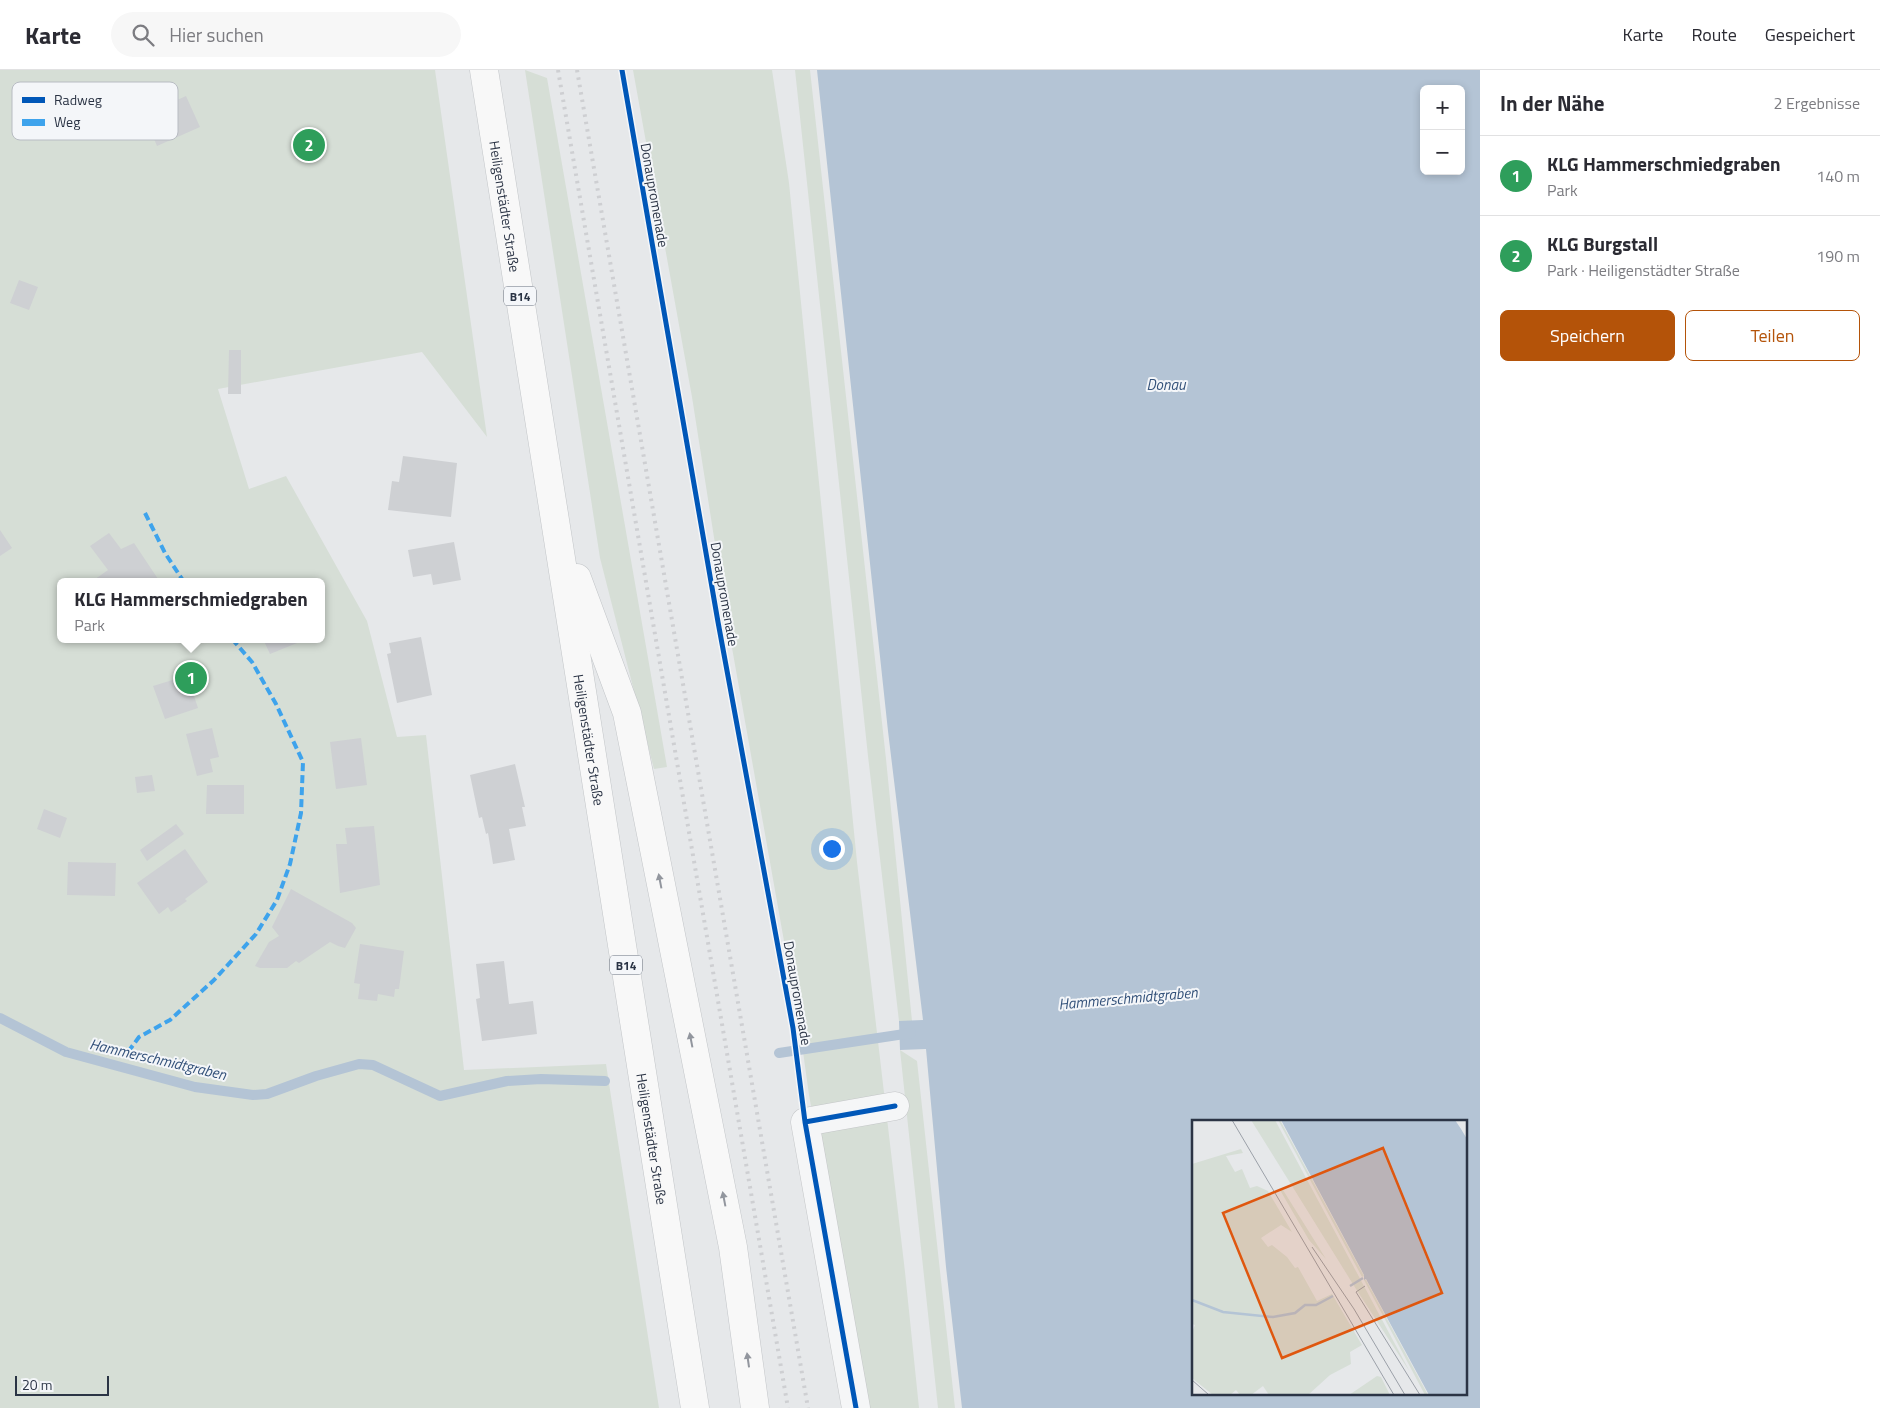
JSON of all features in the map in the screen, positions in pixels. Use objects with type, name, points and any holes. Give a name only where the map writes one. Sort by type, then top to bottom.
[{"type":"main road","name":"Heiligenstädter Straße","points":[[484,70],[696,1408]]},
{"type":"main road","points":[[556,523],[627,713],[733,1247],[755,1408]]},
{"type":"street","points":[[856,1408],[805,1122],[895,1106]]},
{"type":"shaded area","points":[[0,70],[435,70],[487,437],[422,352],[218,389],[249,489],[286,476],[367,621],[397,737],[426,735],[464,1070],[606,1064],[659,1408],[0,1408]]},
{"type":"shaded area","points":[[525,70],[547,78],[667,767],[654,769],[600,558]]},
{"type":"shaded area","points":[[633,70],[772,70],[789,183],[857,862],[919,1408],[866,1408],[809,1095],[801,1037],[726,614],[692,397]]},
{"type":"shaded area","points":[[795,70],[810,70],[886,759],[912,1021],[899,1021],[868,756]]},
{"type":"shaded area","points":[[900,1050],[917,1061],[955,1408],[938,1408]]},
{"type":"water","name":"Donau","points":[[817,70],[1480,70],[1480,1408],[962,1408],[946,1267],[926,1049],[900,1050],[899,1021],[923,1020],[888,731]]},
{"type":"building","points":[[186,96],[200,127],[178,137],[178,100]]},
{"type":"building","points":[[154,140],[171,140],[157,146]]},
{"type":"building","points":[[19,280],[38,287],[29,310],[10,303]]},
{"type":"building","points":[[229,350],[241,350],[241,394],[228,394]]},
{"type":"building","points":[[403,456],[457,463],[451,517],[388,510],[392,481],[399,482]]},
{"type":"building","points":[[0,530],[12,548],[0,556]]},
{"type":"building","points":[[109,533],[121,549],[134,543],[157,578],[97,578],[108,570],[90,546]]},
{"type":"building","points":[[454,542],[461,580],[433,585],[431,574],[413,577],[408,550]]},
{"type":"building","points":[[421,637],[432,695],[397,703],[387,654],[391,653],[389,643]]},
{"type":"building","points":[[265,643],[297,643],[270,654]]},
{"type":"building","points":[[179,678],[182,684],[189,681],[198,708],[165,719],[153,686]]},
{"type":"building","points":[[212,728],[219,757],[210,759],[213,772],[197,776],[186,734]]},
{"type":"building","points":[[361,738],[367,785],[336,789],[330,742]]},
{"type":"building","points":[[515,764],[525,807],[522,807],[526,826],[509,829],[515,860],[493,864],[488,833],[486,834],[482,817],[479,818],[470,775]]},
{"type":"building","points":[[152,775],[155,791],[137,793],[135,777]]},
{"type":"building","points":[[207,785],[244,785],[244,814],[206,814]]},
{"type":"building","points":[[44,809],[67,818],[60,838],[37,829]]},
{"type":"building","points":[[176,824],[184,834],[147,861],[140,850]]},
{"type":"building","points":[[374,826],[380,885],[340,893],[336,844],[347,844],[345,828]]},
{"type":"building","points":[[185,849],[208,882],[185,899],[187,901],[171,912],[168,907],[159,914],[137,883]]},
{"type":"building","points":[[68,862],[116,863],[115,896],[67,895]]},
{"type":"building","points":[[291,889],[352,923],[356,928],[345,948],[330,942],[299,963],[296,961],[287,968],[260,968],[255,966],[269,942],[279,936],[272,927]]},
{"type":"building","points":[[360,944],[404,951],[399,989],[395,989],[394,997],[378,994],[377,1001],[358,999],[360,984],[354,983]]},
{"type":"building","points":[[504,961],[509,1004],[533,1001],[537,1034],[482,1041],[476,999],[480,998],[476,964]]},
{"type":"waterway","name":"Hammerschmidtgraben","points":[[0,1018],[66,1052],[195,1087],[253,1095],[267,1094],[316,1076],[359,1064],[373,1065],[440,1096],[507,1081],[541,1079],[605,1081]]},
{"type":"waterway","name":"Hammerschmidtgraben","points":[[779,1053],[911,1033]]},
{"type":"railway","points":[[558,70],[788,1408]]},
{"type":"railway","points":[[577,70],[808,1408]]},
{"type":"marked path","points":[[145,513],[165,553],[181,578]]},
{"type":"marked path","points":[[128,1052],[139,1037],[170,1020],[214,980],[256,934],[277,900],[290,864],[301,813],[303,762],[276,704],[252,662],[235,643]]},
{"type":"cycle path","name":"Donaupromenade","points":[[622,70],[718,622],[793,1028],[805,1122],[856,1408]]},
{"type":"cycle path","points":[[805,1122],[895,1106]]},
{"type":"place","name":"KLG Burgstall","points":[[309,145]]},
{"type":"place","name":"KLG Hammerschmiedgraben","points":[[191,678]]}]
